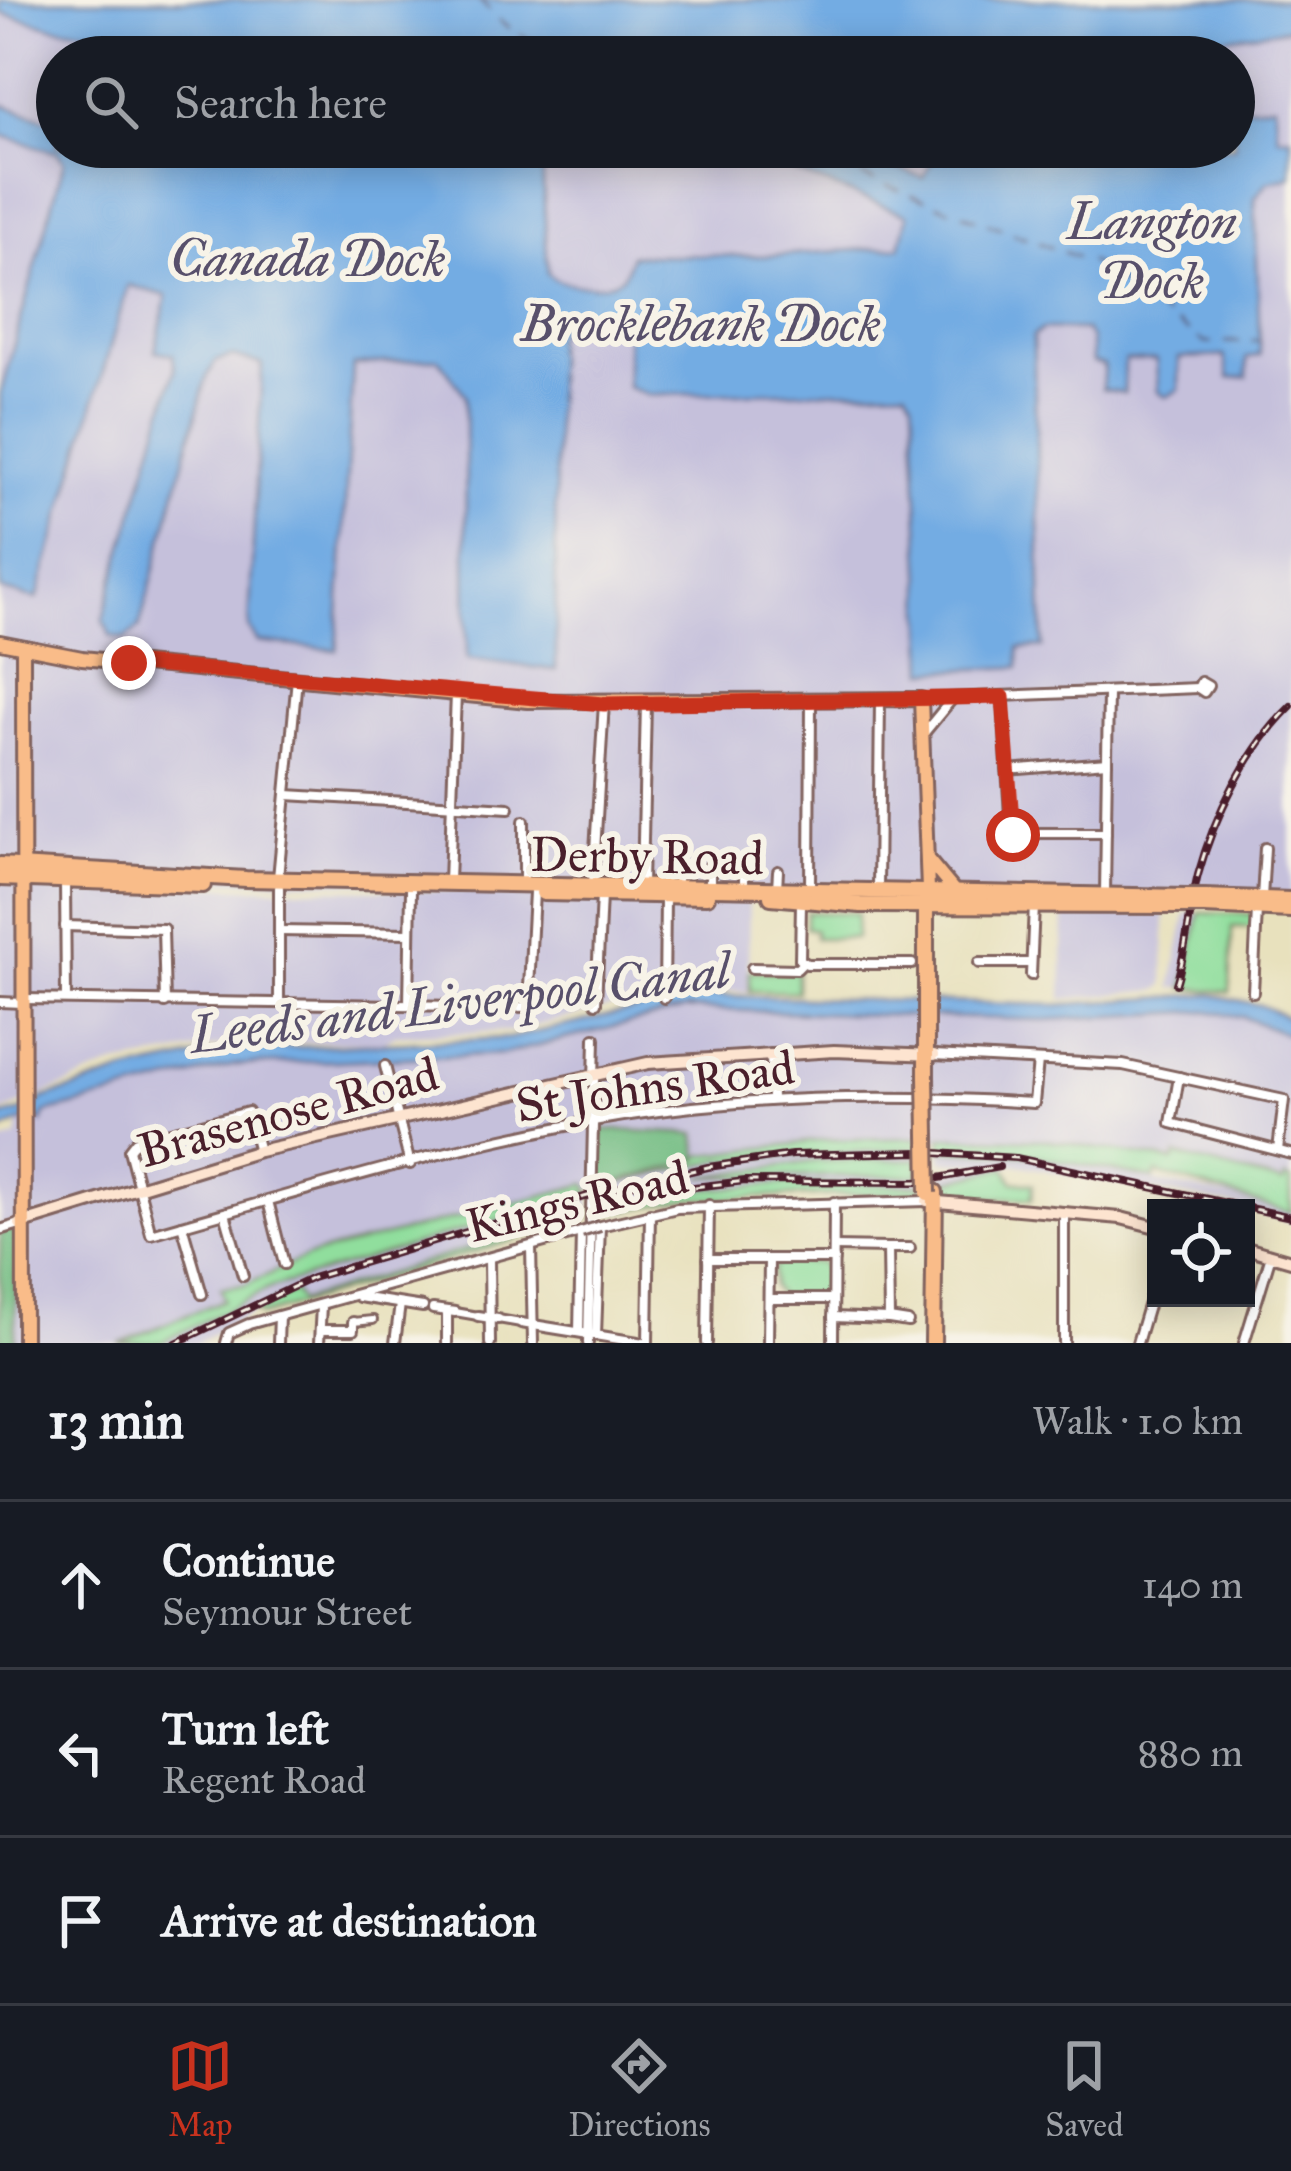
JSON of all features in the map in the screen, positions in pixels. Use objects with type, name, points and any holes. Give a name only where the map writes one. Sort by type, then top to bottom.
[{"type":"highway","points":[[0,871],[94,880]]},
{"type":"highway","name":"Derby Road","points":[[22,871],[94,880],[449,882],[928,900],[1105,895],[1186,902]]},
{"type":"highway","name":"Derby Road","points":[[22,871],[411,890],[529,888]]},
{"type":"highway","name":"Derby Road","points":[[597,890],[642,885],[671,891],[710,886],[777,889],[806,895],[878,891],[928,900]]},
{"type":"highway","name":"Derby Road","points":[[958,897],[1034,905],[1204,902],[1291,910]]},
{"type":"highway","points":[[928,900],[928,1343]]},
{"type":"highway","name":"Derby Road","points":[[1259,904],[1291,900]]},
{"type":"main road","points":[[0,643],[23,650],[456,694],[604,704],[921,699],[928,900]]},
{"type":"main road","points":[[23,650],[23,1341]]},
{"type":"main road","points":[[927,854],[941,881],[958,897]]},
{"type":"main road","name":"Brasenose Road","points":[[20,1224],[259,1151],[597,1073],[771,1053],[930,1051]]},
{"type":"main road","points":[[931,1197],[1147,1226]]},
{"type":"main road","points":[[1255,1251],[1291,1261]]},
{"type":"street","points":[[279,1001],[279,884],[298,676]]},
{"type":"street","points":[[921,699],[1198,688]]},
{"type":"street","points":[[1105,895],[1108,692]]},
{"type":"street","points":[[449,882],[456,694]]},
{"type":"street","points":[[1003,697],[1013,835],[1106,833]]},
{"type":"street","points":[[922,736],[936,712],[953,698]]},
{"type":"street","points":[[878,891],[880,699]]},
{"type":"street","points":[[752,968],[797,969],[804,962],[812,700]]},
{"type":"street","points":[[642,885],[646,703]]},
{"type":"street","points":[[596,1003],[604,704]]},
{"type":"street","points":[[1006,770],[1107,762]]},
{"type":"street","points":[[287,795],[509,808]]},
{"type":"street","points":[[0,1002],[279,1001],[528,1007],[524,820]]},
{"type":"street","points":[[1253,992],[1264,848]]},
{"type":"street","points":[[664,998],[677,865]]},
{"type":"street","points":[[710,866],[710,886]]},
{"type":"street","points":[[744,868],[744,889]]},
{"type":"street","points":[[777,889],[778,871]]},
{"type":"street","points":[[64,878],[66,999]]},
{"type":"street","points":[[409,1004],[411,890]]},
{"type":"street","points":[[1031,975],[1034,905]]},
{"type":"street","points":[[65,926],[164,929],[164,1003]]},
{"type":"street","points":[[279,931],[410,933]]},
{"type":"street","points":[[804,962],[912,964]]},
{"type":"street","points":[[979,963],[1031,963]]},
{"type":"street","points":[[588,1336],[595,1038]]},
{"type":"street","points":[[930,1051],[1123,1065],[1284,1100],[1277,1150]]},
{"type":"street","points":[[771,1053],[772,1100]]},
{"type":"street","name":"St Johns Road","points":[[182,1225],[595,1122],[772,1100],[939,1097],[1034,1103],[1038,1061]]},
{"type":"street","points":[[385,1066],[410,1165]]},
{"type":"street","points":[[1180,1077],[1171,1123],[1291,1154]]},
{"type":"street","points":[[202,1294],[182,1225],[152,1234],[129,1150],[136,1141],[248,1112],[259,1151]]},
{"type":"street","name":"Kings Road","points":[[226,1341],[238,1328],[650,1213],[709,1205],[931,1197]]},
{"type":"street","points":[[268,1201],[284,1264]]},
{"type":"street","points":[[833,1343],[834,1202]]},
{"type":"street","points":[[706,1343],[709,1205]]},
{"type":"street","points":[[1064,1212],[1064,1343]]},
{"type":"street","points":[[225,1213],[243,1276]]},
{"type":"street","points":[[357,1297],[646,1343],[650,1213]]},
{"type":"street","points":[[0,1230],[20,1224]]},
{"type":"street","points":[[588,1336],[600,1226]]},
{"type":"street","points":[[581,1232],[588,1336]]},
{"type":"street","points":[[531,1246],[532,1343]]},
{"type":"street","points":[[834,1247],[910,1248]]},
{"type":"street","points":[[888,1248],[889,1318]]},
{"type":"street","points":[[1244,1343],[1271,1255]]},
{"type":"street","points":[[708,1259],[834,1259]]},
{"type":"street","points":[[768,1343],[769,1259]]},
{"type":"street","points":[[489,1260],[490,1343]]},
{"type":"street","points":[[769,1299],[833,1299]]},
{"type":"street","points":[[395,1343],[400,1304]]},
{"type":"street","points":[[319,1343],[321,1306]]},
{"type":"street","points":[[1137,1343],[1148,1307]]},
{"type":"street","points":[[447,1343],[451,1312]]},
{"type":"street","points":[[278,1343],[279,1316]]},
{"type":"street","points":[[833,1318],[908,1322]]},
{"type":"street","points":[[320,1330],[353,1330],[373,1320]]},
{"type":"shaded area","points":[[0,13],[53,27],[142,36],[36,36],[36,168],[1255,168],[1255,36],[1236,36],[1291,28],[1291,900],[65,878],[245,888],[749,895],[748,992],[690,988],[514,1031],[396,1035],[384,1042],[236,1043],[115,1065],[0,1113]]},
{"type":"shaded area","points":[[1064,911],[1165,913],[1164,985],[1158,990],[1062,999]]},
{"type":"shaded area","points":[[1186,913],[1200,913],[1194,950],[1184,988],[1171,988]]},
{"type":"shaded area","points":[[705,1008],[1043,1020],[1207,1011],[1243,1017],[1291,1036],[1291,1180],[1283,1183],[1047,1140],[824,1140],[699,1156],[695,1134],[602,1129],[600,1187],[309,1256],[245,1285],[222,1288],[225,1300],[119,1343],[0,1343],[0,1143],[17,1137],[19,1120],[96,1096],[235,1065],[522,1051],[655,1014]]},
{"type":"shaded area","points":[[920,1148],[920,1159],[818,1161],[701,1177],[920,1176],[921,1185],[751,1185],[601,1208],[601,1189],[722,1160]]},
{"type":"shaded area","points":[[941,1150],[1036,1157],[1242,1199],[1198,1199],[1013,1164],[941,1183],[941,1174],[988,1164],[941,1161]]},
{"type":"shaded area","points":[[590,1192],[589,1211],[299,1301],[293,1291],[197,1343],[160,1343],[271,1288]]},
{"type":"shaded area","points":[[1255,1203],[1291,1213],[1291,1223],[1255,1211]]},
{"type":"green space","points":[[806,912],[857,913],[856,938],[815,938],[815,930],[806,928]]},
{"type":"green space","points":[[1200,913],[1254,914],[1254,927],[1232,927],[1230,992],[1184,988]]},
{"type":"green space","points":[[750,971],[797,972],[797,992],[750,991]]},
{"type":"green space","points":[[601,1129],[696,1134],[699,1160],[600,1187]]},
{"type":"green space","points":[[941,1137],[1047,1140],[1174,1161],[1176,1155],[1283,1183],[1285,1177],[1291,1180],[1291,1213],[1157,1173],[1154,1179],[1036,1156],[941,1150]]},
{"type":"green space","points":[[920,1138],[920,1148],[722,1160],[600,1187],[699,1156],[824,1140]]},
{"type":"green space","points":[[920,1159],[920,1176],[701,1177],[818,1161]]},
{"type":"green space","points":[[1005,1167],[1013,1181],[1033,1184],[1032,1199],[950,1196],[950,1190],[941,1191],[941,1183]]},
{"type":"green space","points":[[795,1183],[921,1185],[921,1193],[694,1199],[601,1215],[601,1208],[696,1190]]},
{"type":"green space","points":[[587,1184],[590,1192],[271,1288],[160,1343],[119,1343],[224,1300],[221,1288],[245,1285],[309,1256]]},
{"type":"green space","points":[[589,1211],[588,1218],[261,1316],[255,1311],[294,1291],[300,1301]]},
{"type":"green space","points":[[10,1229],[17,1233],[15,1343],[0,1343],[0,1233]]},
{"type":"green space","points":[[780,1262],[821,1262],[827,1270],[827,1289],[820,1296],[780,1296],[773,1287],[773,1268]]},
{"type":"water","points":[[0,0],[1291,0],[1291,28],[1236,36],[142,36],[53,27],[0,13]]},
{"type":"water","points":[[0,104],[36,116],[36,146],[0,135]]},
{"type":"water","points":[[1274,104],[1278,137],[1291,136],[1291,177],[1268,182],[1255,198],[1260,355],[1247,358],[1247,377],[1229,378],[1224,356],[1179,358],[1179,390],[1166,397],[1158,392],[1156,360],[1125,360],[1124,393],[1102,389],[1104,365],[1092,362],[1091,339],[1085,330],[1043,329],[1033,336],[1043,647],[1019,648],[1019,667],[926,671],[913,400],[906,389],[649,395],[627,387],[627,337],[622,324],[561,325],[555,337],[556,670],[467,659],[465,395],[438,358],[353,365],[337,650],[258,642],[249,628],[262,364],[232,356],[216,361],[206,379],[139,628],[125,639],[110,636],[103,618],[175,370],[173,354],[155,351],[167,296],[128,285],[37,599],[0,590],[0,395],[62,168],[542,168],[548,274],[581,285],[601,285],[625,272],[631,255],[766,256],[900,247],[908,215],[784,168],[898,168],[924,178],[929,168],[1255,168],[1255,106]]},
{"type":"water","points":[[1209,994],[1260,1005],[1291,1019],[1291,1036],[1243,1017],[1207,1011],[1043,1020],[687,1009],[504,1054],[235,1065],[45,1113],[42,1122],[32,1116],[0,1132],[0,1117],[35,1108],[42,1099],[126,1072],[229,1050],[509,1038],[703,995],[1055,1005]]},
{"type":"ferry route","points":[[479,0],[504,25],[523,36]]},
{"type":"ferry route","points":[[841,168],[1090,262],[1205,343],[1260,341]]},
{"type":"railway","points":[[1176,984],[1198,875],[1213,830],[1246,763],[1291,706]]},
{"type":"railway","points":[[176,1343],[312,1278],[601,1192],[708,1167],[792,1155],[920,1152],[1016,1158],[1291,1217]]},
{"type":"railway","points":[[677,1189],[745,1181],[917,1182],[999,1167]]},
{"type":"route","points":[[129,663],[604,704],[1003,697],[1013,835]]},
{"type":"water label","name":"Langton Dock","points":[[1152,251]]},
{"type":"water label","name":"Canada Dock","points":[[308,259]]},
{"type":"water label","name":"Brocklebank Dock","points":[[701,324]]},
{"type":"water label","name":"Leeds and Liverpool Canal","points":[[460,1003]]}]
